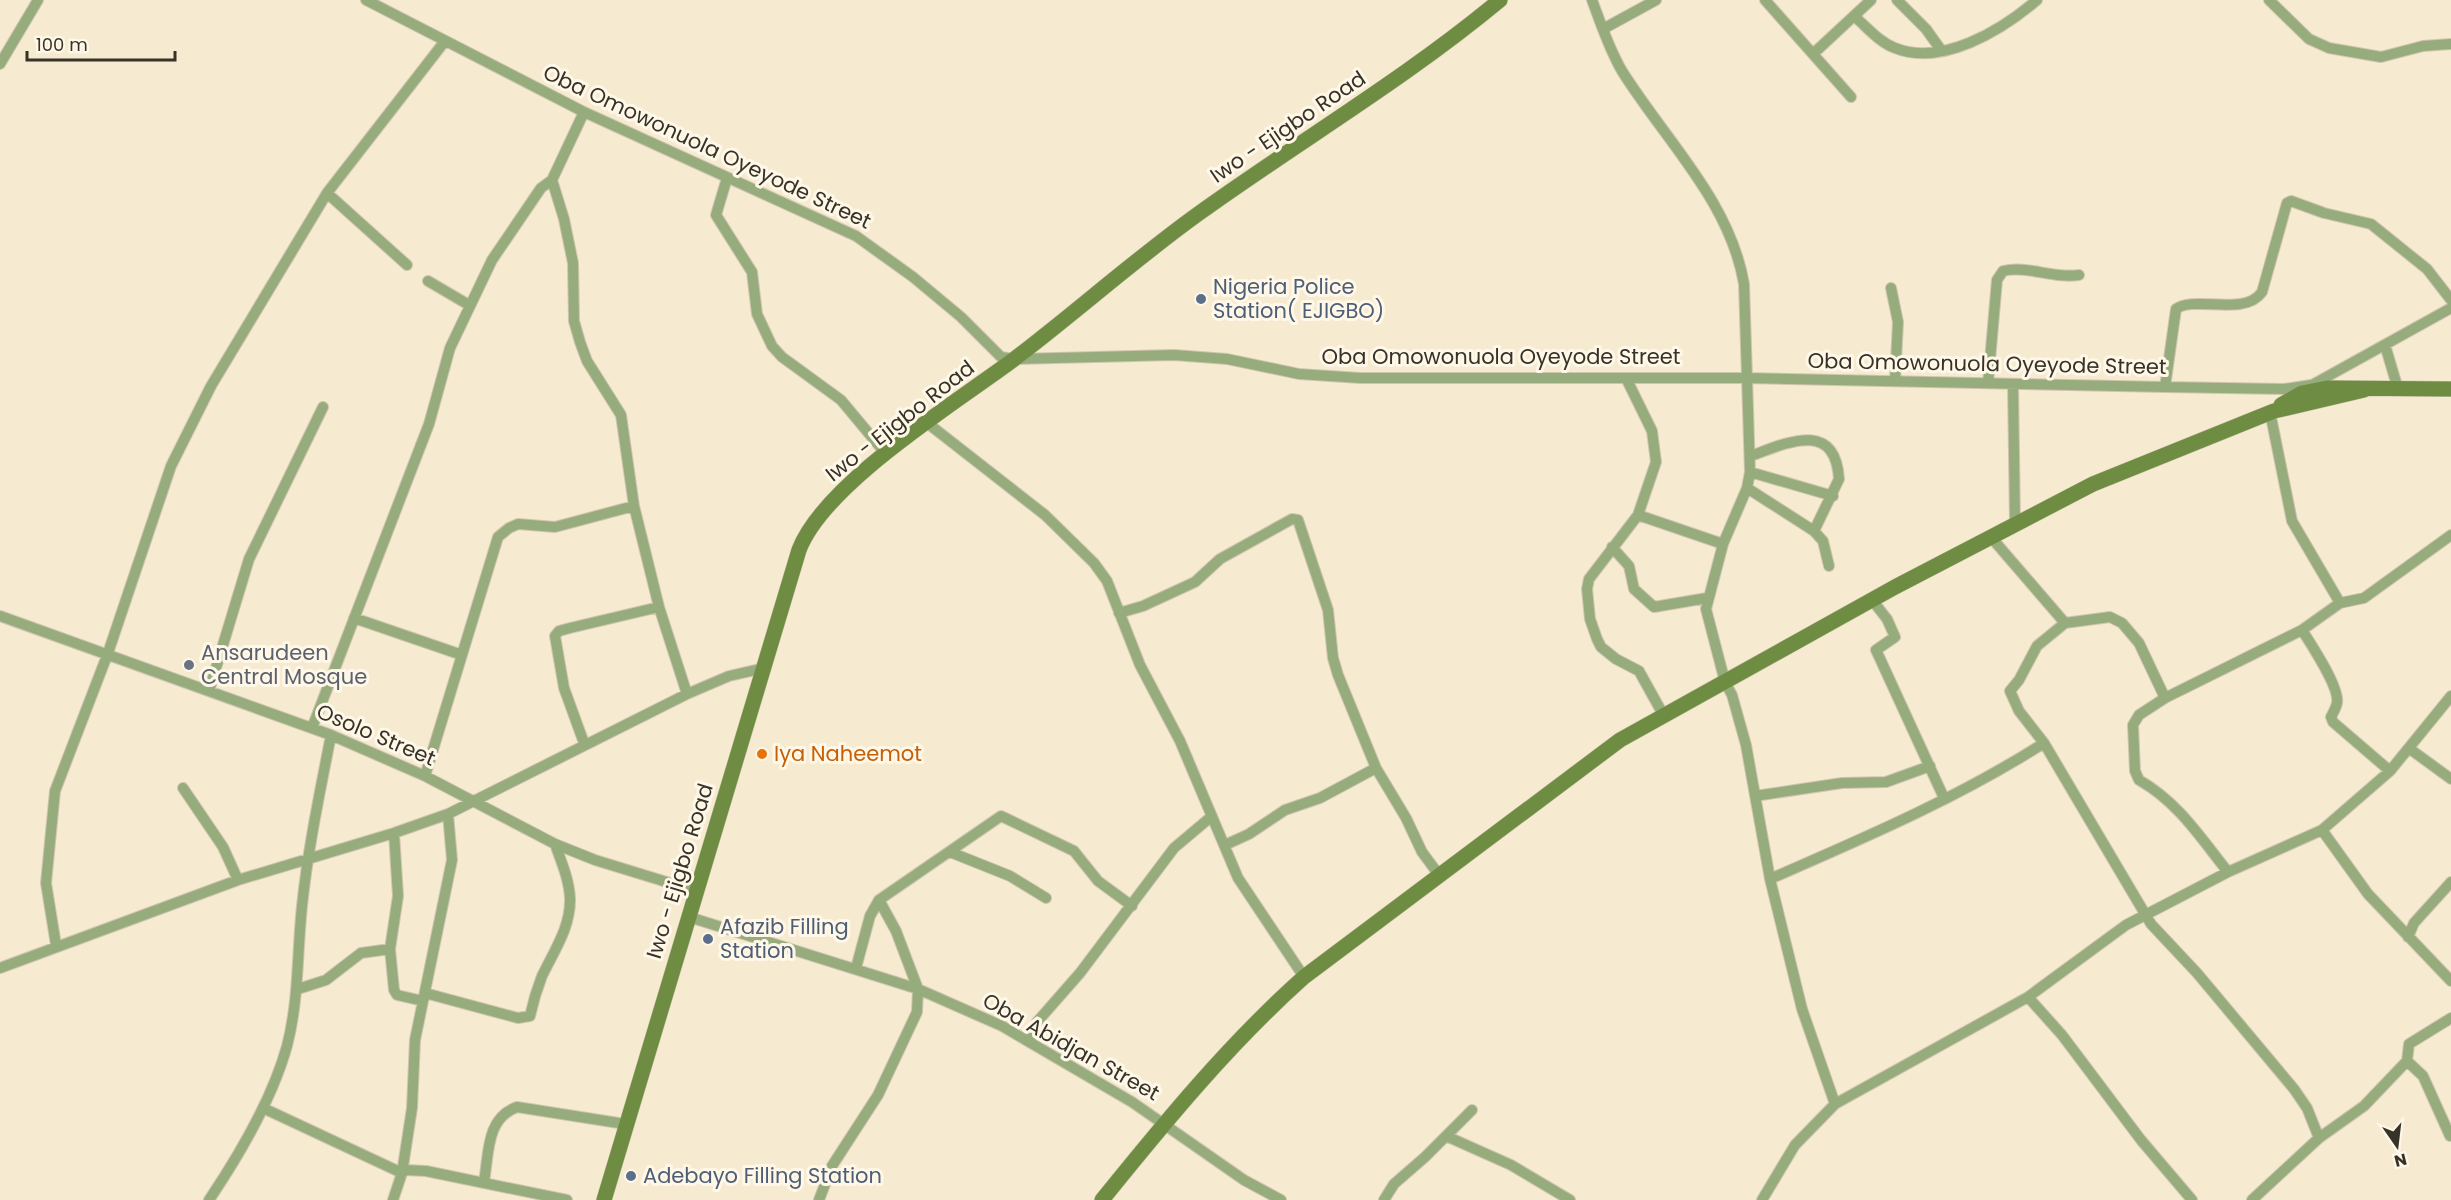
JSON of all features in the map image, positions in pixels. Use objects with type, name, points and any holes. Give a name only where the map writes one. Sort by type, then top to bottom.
[{"type":"main road","name":"Iwo - Ejigbo Road","points":[[604,1200],[803,539],[823,511],[886,454],[926,422],[1013,359],[1197,215],[1334,122],[1456,35],[1500,0]]},
{"type":"main road","points":[[2272,412],[2290,399],[2312,388],[2451,389]]},
{"type":"main road","points":[[1102,1200],[1164,1123],[1272,1006],[1304,977],[1596,756],[1872,600],[1990,536],[2093,484],[2272,412],[2364,390]]},
{"type":"street","points":[[0,64],[38,0]]},
{"type":"street","name":"Oba Omowonuola Oyeyode Street","points":[[366,0],[379,3],[445,41],[584,112],[856,236],[961,317],[1001,357],[1013,359],[1174,355],[1227,359],[1299,374],[1360,378],[1747,378],[2312,388]]},
{"type":"street","points":[[1592,0],[1623,72],[1712,200],[1734,245],[1744,284],[1750,472],[1747,488],[1723,544],[1707,598],[1708,620],[1725,682],[1732,694],[1743,734],[1770,879],[1802,1009],[1835,1104]]},
{"type":"street","points":[[1603,29],[1656,0]]},
{"type":"street","points":[[1765,0],[1851,97]]},
{"type":"street","points":[[1814,53],[1871,0]]},
{"type":"street","points":[[1897,0],[1926,29],[1941,50]]},
{"type":"street","points":[[1855,16],[1884,43],[1896,49],[1926,53],[1966,45],[2015,19],[2037,0]]},
{"type":"street","points":[[2269,0],[2309,39],[2329,48],[2381,57],[2423,46],[2451,44]]},
{"type":"street","points":[[56,945],[46,883],[55,791],[108,653],[171,466],[188,429],[327,194],[445,41]]},
{"type":"street","points":[[312,728],[429,424],[447,355],[469,305],[492,260],[518,220],[541,188],[552,180],[584,112]]},
{"type":"street","points":[[727,178],[716,215],[752,272],[757,314],[772,346],[782,357],[841,400],[886,454]]},
{"type":"street","points":[[552,180],[564,219],[573,263],[574,321],[587,361],[621,415],[634,506],[659,607],[687,694]]},
{"type":"street","points":[[327,194],[407,265]]},
{"type":"street","points":[[2165,387],[2176,309],[2184,305],[2217,306],[2251,302],[2258,298],[2262,292],[2287,203],[2291,201],[2324,213],[2371,224],[2427,269],[2451,300]]},
{"type":"street","points":[[1988,383],[1997,280],[2003,271],[2013,269],[2061,277],[2079,275]]},
{"type":"street","points":[[428,281],[469,305]]},
{"type":"street","points":[[1891,288],[1898,322],[1895,381]]},
{"type":"street","points":[[2312,388],[2451,308]]},
{"type":"street","points":[[2385,345],[2398,389]]},
{"type":"street","points":[[1626,378],[1654,437],[1656,462],[1638,515],[1589,579],[1587,589],[1590,619],[1601,647],[1639,671],[1664,716]]},
{"type":"street","points":[[2013,384],[2015,523]]},
{"type":"street","points":[[209,691],[249,560],[323,406]]},
{"type":"street","points":[[2272,412],[2288,511],[2320,573],[2340,603]]},
{"type":"street","points":[[926,422],[1046,515],[1107,581],[1140,665],[1180,741],[1238,878],[1304,977]]},
{"type":"street","points":[[1751,456],[1798,440],[1825,443],[1832,451],[1839,471],[1839,479],[1833,496],[1814,531]]},
{"type":"street","points":[[1750,472],[1833,496]]},
{"type":"street","points":[[1747,488],[1814,531],[1823,542],[1829,566]]},
{"type":"street","points":[[425,777],[498,537],[508,528],[518,524],[555,528],[634,506]]},
{"type":"street","points":[[1638,515],[1723,544]]},
{"type":"street","points":[[1119,613],[1143,606],[1195,582],[1220,559],[1292,519],[1298,520],[1330,617],[1333,658],[1338,675],[1376,768],[1402,811],[1422,852],[1439,875]]},
{"type":"street","points":[[2228,872],[2169,800],[2153,786],[2139,780],[2134,771],[2133,725],[2139,715],[2165,698],[2302,630],[2340,603],[2364,598],[2451,535]]},
{"type":"street","points":[[1990,536],[2065,623]]},
{"type":"street","points":[[1612,547],[1629,566],[1634,589],[1654,607],[1707,598]]},
{"type":"street","points":[[1872,600],[1887,619],[1895,637],[1876,650],[1906,720],[1944,798]]},
{"type":"street","points":[[584,743],[564,688],[555,636],[559,631],[659,607]]},
{"type":"street","name":"Osolo Street","points":[[0,616],[331,735],[425,777],[555,844],[595,860],[696,891]]},
{"type":"street","points":[[354,618],[462,655]]},
{"type":"street","points":[[2165,698],[2139,643],[2117,619],[2094,618],[2065,623],[2037,646],[2019,680],[2010,691],[2019,711],[2044,743],[2145,916],[2289,1083],[2307,1108],[2319,1138]]},
{"type":"street","points":[[2302,630],[2322,660],[2335,691],[2338,702],[2331,717],[2333,722],[2390,771]]},
{"type":"street","points":[[0,968],[56,945],[238,880],[308,857],[394,833],[448,814],[584,743],[687,694],[729,676],[764,668]]},
{"type":"street","points":[[1762,1200],[1795,1145],[1835,1104],[2028,998],[2103,940],[2145,916],[2228,872],[2322,830],[2390,771],[2451,696]]},
{"type":"street","points":[[209,1200],[263,1108],[286,1048],[298,989],[300,935],[308,857],[331,735]]},
{"type":"street","points":[[1770,879],[1886,828],[1981,781],[2044,743]]},
{"type":"street","points":[[2410,749],[2451,779]]},
{"type":"street","points":[[1755,796],[1842,783],[1886,782],[1930,766]]},
{"type":"street","points":[[1225,845],[1249,834],[1285,810],[1320,798],[1376,768]]},
{"type":"street","points":[[183,788],[223,847],[238,880]]},
{"type":"street","points":[[393,1200],[402,1173],[412,1108],[415,1040],[452,860],[448,814]]},
{"type":"street","points":[[856,968],[870,916],[879,900],[997,817],[1004,816],[1074,851],[1098,881],[1132,906]]},
{"type":"street","points":[[1029,1042],[1037,1022],[1080,973],[1174,848],[1212,816]]},
{"type":"street","points":[[2322,830],[2368,894],[2451,981]]},
{"type":"street","points":[[394,833],[398,896],[390,949],[394,990],[397,995],[424,997],[518,1018],[530,1016],[538,986],[556,950],[567,918],[570,898],[567,879],[555,844]]},
{"type":"street","points":[[950,852],[1010,876],[1046,898]]},
{"type":"street","points":[[2408,937],[2414,923],[2451,882]]},
{"type":"street","points":[[819,1200],[832,1166],[878,1095],[917,1012],[918,989],[896,931],[879,900]]},
{"type":"street","name":"Oba Abidjan Street","points":[[688,917],[918,989],[1002,1026],[1164,1123],[1244,1180],[1281,1200]]},
{"type":"street","points":[[298,989],[327,980],[361,953],[390,949]]},
{"type":"street","points":[[2028,998],[2062,1035],[2141,1140],[2192,1200]]},
{"type":"street","points":[[2252,1200],[2319,1138],[2357,1112],[2407,1061],[2409,1044],[2451,1018]]},
{"type":"street","points":[[2407,1061],[2423,1076],[2450,1136]]},
{"type":"street","points":[[484,1182],[495,1123],[504,1112],[517,1107],[625,1125]]},
{"type":"street","points":[[263,1108],[402,1173]]},
{"type":"street","points":[[1384,1200],[1394,1184],[1472,1110]]},
{"type":"street","points":[[1446,1136],[1511,1165],[1570,1200]]},
{"type":"street","points":[[402,1173],[406,1170],[426,1171],[567,1200]]},
{"type":"place","name":"Nigeria Police Station( EJIGBO)","points":[[1201,299]]},
{"type":"place","name":"Ansarudeen Central Mosque","points":[[189,665]]},
{"type":"place","name":"Iya Naheemot","points":[[762,754]]},
{"type":"place","name":"Afazib Filling Station","points":[[708,939]]},
{"type":"place","name":"Adebayo Filling Station","points":[[631,1176]]}]
